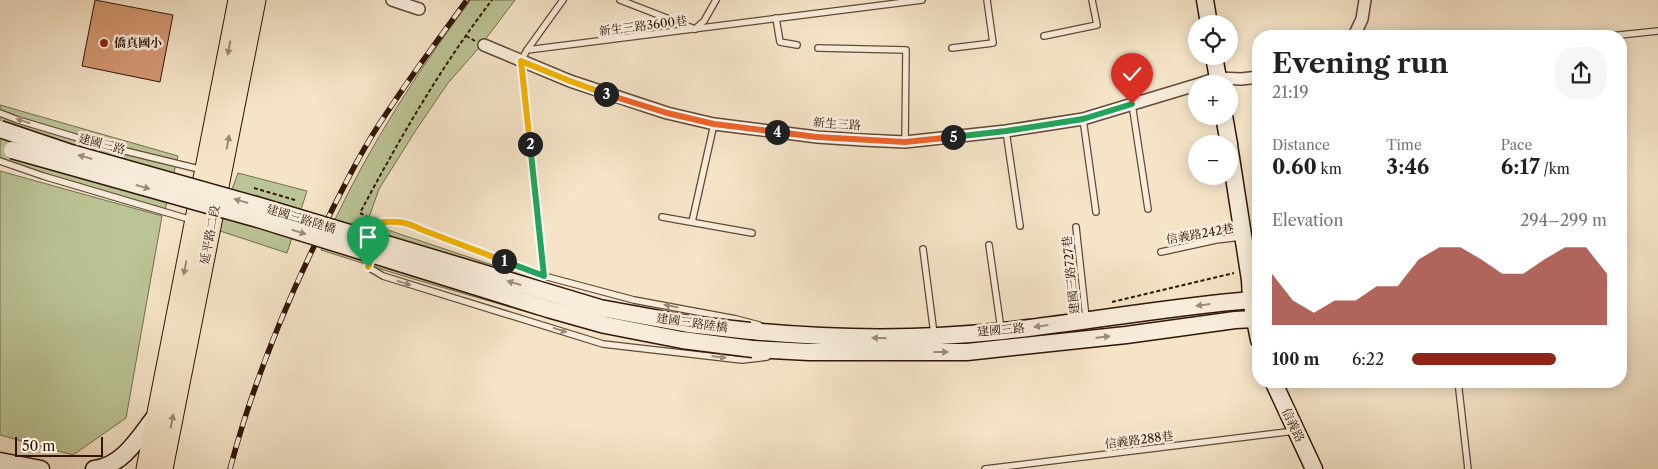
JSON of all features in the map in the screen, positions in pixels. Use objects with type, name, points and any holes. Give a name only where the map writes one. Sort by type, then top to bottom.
[{"type":"main road","name":"延平路二段","points":[[146,469],[238,0]]},
{"type":"main road","name":"延平路二段","points":[[163,469],[256,0]]},
{"type":"street","points":[[392,0],[419,9]]},
{"type":"street","points":[[1205,0],[1208,15]]},
{"type":"street","points":[[1357,30],[1362,19],[1364,0]]},
{"type":"street","name":"新生三路","points":[[484,45],[570,81],[667,113],[714,124],[817,137],[905,142],[1006,131],[1083,119],[1188,87]]},
{"type":"street","name":"新生三路","points":[[1238,79],[1252,78]]},
{"type":"street","name":"建國三路陸橋","points":[[0,129],[72,153],[256,205],[600,308],[688,324],[750,331]]},
{"type":"street","name":"建國三路陸橋","points":[[4,152],[258,220],[605,325],[682,340],[753,349]]},
{"type":"street","points":[[1235,185],[1250,280],[1252,306]]},
{"type":"street","name":"建國三路","points":[[750,331],[802,336],[891,338],[1001,331],[1251,300]]},
{"type":"street","name":"建國三路","points":[[753,349],[809,352],[967,352],[1252,319]]},
{"type":"street","name":"信義路","points":[[1276,388],[1314,469]]},
{"type":"street","points":[[94,469],[117,460],[128,451],[157,414]]},
{"type":"street","points":[[0,461],[41,469]]},
{"type":"lane","points":[[544,276],[521,61],[563,0]]},
{"type":"lane","points":[[620,0],[696,29],[704,21],[716,0]]},
{"type":"lane","name":"新生三路3600巷","points":[[527,50],[922,0]]},
{"type":"lane","points":[[952,48],[993,43],[987,0]]},
{"type":"lane","points":[[1044,36],[1097,25],[1092,0]]},
{"type":"lane","points":[[776,18],[780,42],[797,45]]},
{"type":"lane","points":[[1627,34],[1658,30]]},
{"type":"lane","points":[[818,48],[906,50],[905,142]]},
{"type":"lane","points":[[1132,104],[1148,209]]},
{"type":"lane","name":"建國三路","points":[[0,113],[105,146],[205,170]]},
{"type":"lane","points":[[1083,119],[1096,212]]},
{"type":"lane","points":[[692,222],[714,124]]},
{"type":"lane","points":[[1006,131],[1020,226]]},
{"type":"lane","points":[[4,152],[43,176],[194,220]]},
{"type":"lane","points":[[662,217],[752,233]]},
{"type":"lane","points":[[802,336],[736,319],[634,300],[544,276],[408,223],[383,222],[368,267],[383,276],[602,344],[742,360],[809,352]]},
{"type":"lane","name":"建國三路727巷","points":[[1076,227],[1086,320]]},
{"type":"lane","name":"信義路242巷","points":[[1161,252],[1216,240],[1243,237]]},
{"type":"lane","points":[[989,245],[1001,331]]},
{"type":"lane","points":[[923,250],[934,335]]},
{"type":"lane","points":[[1459,388],[1468,469]]},
{"type":"lane","name":"信義路288巷","points":[[984,469],[1295,431]]},
{"type":"path","points":[[382,224],[360,213],[394,148],[472,25],[492,0]]},
{"type":"path","points":[[254,188],[296,200]]},
{"type":"green space","points":[[471,0],[515,0],[478,49],[448,83],[416,130],[379,189],[367,223],[543,282],[537,315],[321,250],[353,184],[388,121],[428,59]]},
{"type":"green space","points":[[0,105],[178,156],[165,210],[0,164]]},
{"type":"green space","points":[[0,171],[162,216],[126,418],[73,455],[0,435]]},
{"type":"green space","points":[[238,173],[307,191],[287,253],[217,230]]},
{"type":"building","points":[[95,0],[173,15],[160,82],[82,66]]},
{"type":"railway","points":[[230,469],[249,404],[273,340],[299,277],[336,203],[372,136],[467,0]]},
{"type":"place","name":"僑真國小","points":[[104,43]]},
{"type":"route","points":[[368,267],[383,222],[394,221],[408,223],[544,276],[521,61],[570,81],[667,113],[714,124],[817,137],[905,142],[1006,131],[1083,119],[1132,104]]}]
